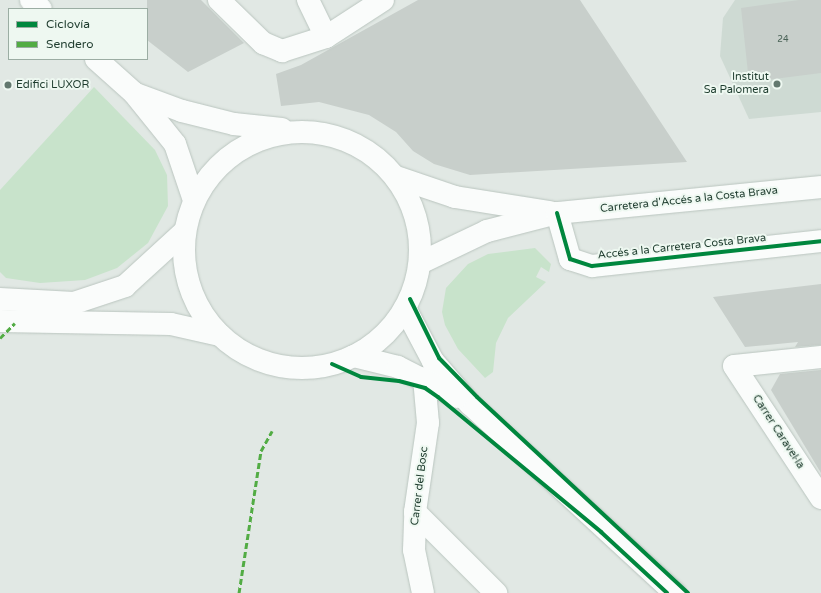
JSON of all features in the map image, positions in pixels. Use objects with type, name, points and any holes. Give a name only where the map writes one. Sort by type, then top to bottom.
[{"type":"main road","points":[[31,0],[40,8]]},
{"type":"main road","points":[[219,0],[263,43],[282,51],[326,38],[383,0]]},
{"type":"main road","points":[[308,0],[326,38]]},
{"type":"main road","points":[[97,60],[134,93],[175,144],[194,200]]},
{"type":"main road","points":[[134,93],[182,111],[234,124],[332,135],[353,143],[372,154],[396,177],[416,218],[420,263],[405,308],[384,335],[354,356],[320,367],[284,367],[250,356],[220,335],[202,313],[189,288],[184,259],[185,231],[194,200],[210,175],[232,154],[259,140],[299,132]]},
{"type":"main road","name":"Carretera d'Accés a la Costa Brava","points":[[396,177],[455,198],[557,213]]},
{"type":"main road","name":"Carretera d'Accés a la Costa Brava","points":[[420,263],[487,231],[557,213],[821,187]]},
{"type":"main road","name":"Accés a la Carretera Costa Brava","points":[[557,213],[570,259],[592,266],[821,241]]},
{"type":"main road","points":[[0,299],[74,303],[125,286],[185,231]]},
{"type":"main road","points":[[405,308],[433,361],[470,404],[675,593]]},
{"type":"main road","points":[[0,321],[171,324],[220,335]]},
{"type":"main road","points":[[354,356],[424,378],[470,404]]},
{"type":"main road","name":"Carrer Caravel·la","points":[[821,357],[734,366],[821,498]]},
{"type":"main road","name":"Carrer del Bosc","points":[[423,593],[414,550],[415,512],[428,423],[424,378]]},
{"type":"main road","points":[[415,512],[496,593]]},
{"type":"shaded area","name":"Institut Sa Palomera","points":[[735,0],[821,0],[821,112],[749,119],[720,56],[723,18]]},
{"type":"green space","points":[[94,87],[155,150],[167,175],[168,206],[148,243],[117,268],[85,280],[40,283],[6,278],[0,272],[0,190]]},
{"type":"green space","points":[[535,248],[551,264],[549,272],[541,267],[536,277],[546,282],[508,318],[496,343],[493,372],[485,378],[458,349],[445,325],[442,312],[446,288],[468,264],[488,254]]},
{"type":"building","points":[[147,0],[201,0],[244,43],[188,72],[148,41]]},
{"type":"building","points":[[418,0],[580,0],[687,162],[470,175],[434,164],[413,151],[396,132],[369,115],[319,102],[281,106],[276,74],[301,65]]},
{"type":"building","name":"Institut Sa Palomera","points":[[799,0],[821,0],[821,73],[749,82],[741,8]]},
{"type":"building","points":[[821,284],[821,345],[795,347],[798,342],[745,347],[713,297]]},
{"type":"building","points":[[821,370],[821,473],[771,390],[780,374]]},
{"type":"marked path","points":[[0,338],[15,323]]},
{"type":"marked path","points":[[239,593],[261,451],[272,431]]},
{"type":"cycle path","points":[[557,213],[570,259],[592,266],[821,241]]},
{"type":"cycle path","points":[[410,299],[439,358],[477,397],[688,593]]},
{"type":"cycle path","points":[[332,364],[361,377],[399,381],[425,388],[438,397],[601,532],[667,593]]},
{"type":"place","name":"Institut Sa Palomera","points":[[777,84]]},
{"type":"place","name":"Edifici LUXOR","points":[[8,85]]}]
